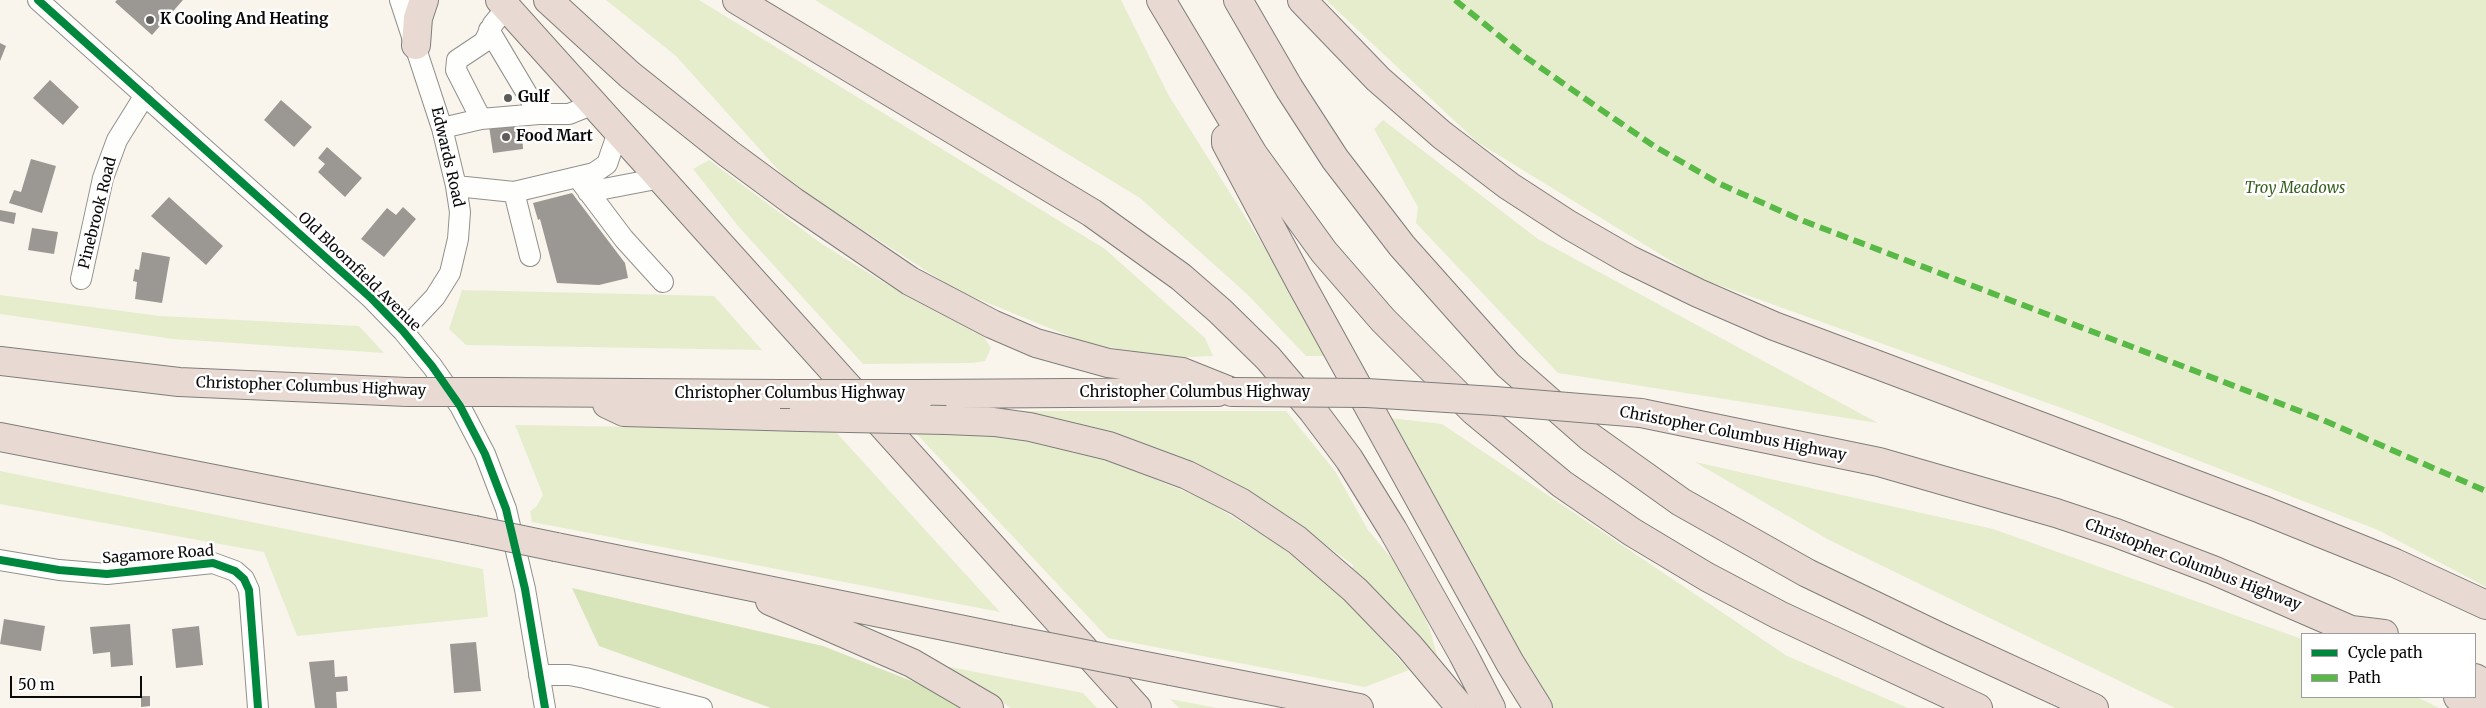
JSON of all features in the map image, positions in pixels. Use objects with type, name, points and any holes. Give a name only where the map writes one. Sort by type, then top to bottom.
[{"type":"highway","points":[[548,0],[630,75],[729,154],[802,208],[910,281],[992,324],[1036,343],[1108,362],[1182,372],[1232,392]]},
{"type":"highway","points":[[737,0],[1092,213],[1181,277],[1220,311],[1268,358],[1313,411],[1349,460],[1393,530],[1463,654],[1491,708]]},
{"type":"highway","points":[[1161,0],[1228,116],[1285,201],[1324,252],[1383,320],[1474,411],[1562,484],[1632,532],[1706,577],[1779,615],[1978,708]]},
{"type":"highway","points":[[1238,0],[1289,88],[1335,159],[1402,246],[1508,365],[1590,436],[1681,502],[1807,573],[1940,638],[2094,708]]},
{"type":"highway","points":[[1302,0],[1378,79],[1442,135],[1509,186],[1569,226],[1628,259],[1698,294],[1774,326],[2261,509],[2395,563],[2486,604]]},
{"type":"highway","points":[[404,3],[418,18],[416,45]]},
{"type":"highway","points":[[504,4],[1138,707]]},
{"type":"highway","points":[[1228,116],[1226,143],[1510,663],[1538,708]]},
{"type":"highway","name":"Christopher Columbus Highway","points":[[0,361],[179,382],[407,392],[780,394],[1232,392],[1376,394],[1495,401],[1641,414],[1879,462],[2056,513],[2116,532],[2213,570],[2353,632],[2368,633]]},
{"type":"highway","points":[[586,393],[624,412],[994,422],[1030,427],[1109,446],[1187,475],[1240,502],[1297,540],[1355,590],[1409,646],[1461,708]]},
{"type":"highway","points":[[0,438],[474,530],[1008,639],[1359,708]]},
{"type":"highway","points":[[726,581],[912,664],[989,708]]},
{"type":"highway","points":[[2460,698],[2478,708]]},
{"type":"street","name":"Old Bloomfield Avenue","points":[[41,1],[337,267],[403,331],[432,366],[460,406],[485,454],[506,509],[526,589],[539,675]]},
{"type":"street","points":[[481,119],[456,70],[457,60],[484,42],[504,4]]},
{"type":"street","points":[[490,30],[539,114]]},
{"type":"street","name":"Edwards Road","points":[[403,331],[435,297],[450,273],[458,239],[460,212],[456,186],[442,128],[416,45]]},
{"type":"street","name":"Pinebrook Road","points":[[81,278],[103,178],[118,140],[145,96]]},
{"type":"street","points":[[442,128],[481,119],[539,114],[569,114],[594,104]]},
{"type":"street","points":[[583,185],[594,173],[607,164],[618,132]]},
{"type":"street","points":[[456,186],[514,192],[661,178]]},
{"type":"street","points":[[583,185],[624,239],[663,282]]},
{"type":"street","points":[[514,192],[530,256]]},
{"type":"street","name":"Sagamore Road","points":[[0,560],[59,570],[107,574],[213,563],[235,571],[244,579],[250,590],[258,708]]},
{"type":"street","points":[[545,708],[539,675],[577,677],[702,708]]},
{"type":"green space","points":[[606,0],[699,0],[1105,249],[1205,338],[1213,356],[1168,358],[1086,343],[956,290],[790,183],[676,56]]},
{"type":"green space","points":[[815,0],[1121,0],[1169,96],[1273,261],[1325,356],[1306,356],[1248,295],[1140,198]]},
{"type":"green space","name":"Troy Meadows","points":[[1326,0],[2486,0],[2486,587],[2378,530],[2070,411],[1699,278],[1477,142]]},
{"type":"green space","points":[[1383,120],[1538,239],[1878,423],[1558,373],[1416,223],[1418,207],[1374,129]]},
{"type":"green space","points":[[709,160],[822,244],[904,295],[984,337],[991,348],[985,361],[972,363],[863,364],[738,226],[693,169]]},
{"type":"green space","points":[[462,290],[714,296],[762,350],[466,345],[449,329]]},
{"type":"green space","points":[[0,295],[160,316],[359,326],[384,353],[173,339],[0,314]]},
{"type":"green space","points":[[998,411],[1286,411],[1335,471],[1368,530],[1393,560],[1415,593],[1430,630],[1439,662],[1351,572],[1353,565],[1271,505],[1229,480],[1185,458],[1182,463]]},
{"type":"green space","points":[[1390,418],[1442,424],[1787,656],[1908,708],[1547,708]]},
{"type":"green space","points":[[515,425],[834,430],[1000,612],[532,522],[530,511],[536,507],[543,495]]},
{"type":"green space","points":[[912,429],[1005,437],[1055,446],[1104,458],[1205,500],[1279,545],[1346,600],[1409,670],[1365,687],[1108,638]]},
{"type":"green space","points":[[1695,462],[1993,529],[2301,639],[2301,698],[2419,698],[2439,708],[2175,708],[1829,540]]},
{"type":"green space","points":[[0,471],[483,569],[488,617],[297,636],[264,552],[0,504]]},
{"type":"green space","points":[[572,588],[823,646],[922,685],[960,708],[771,708],[599,646]]},
{"type":"green space","points":[[945,666],[1083,693],[1097,708],[1011,708]]},
{"type":"green space","points":[[1170,699],[1217,708],[1179,708]]},
{"type":"building","name":"K Cooling And Heating","points":[[117,0],[183,0],[152,35],[115,2]]},
{"type":"building","points":[[0,43],[6,46],[0,61]]},
{"type":"building","points":[[50,80],[79,107],[63,125],[33,98]]},
{"type":"building","points":[[281,100],[312,127],[294,147],[264,120]]},
{"type":"building","name":"Food Mart","points":[[518,122],[522,129],[523,149],[493,153],[489,126]]},
{"type":"building","points":[[327,147],[362,178],[345,197],[318,172],[325,164],[318,158]]},
{"type":"building","points":[[31,159],[56,166],[42,213],[9,203],[14,190],[21,192]]},
{"type":"building","points":[[572,193],[625,263],[628,278],[599,285],[557,283],[540,219],[538,220],[533,203]]},
{"type":"building","points":[[169,197],[223,246],[206,265],[151,216]]},
{"type":"building","points":[[403,207],[416,219],[384,257],[361,239],[387,208],[396,215]]},
{"type":"building","points":[[0,210],[16,213],[14,224],[0,221]]},
{"type":"building","points":[[32,228],[58,232],[54,254],[28,250]]},
{"type":"building","points":[[142,252],[170,257],[162,303],[135,299],[137,282],[133,281],[135,269],[139,270]]},
{"type":"building","points":[[4,619],[45,626],[41,651],[0,644]]},
{"type":"building","points":[[130,624],[133,665],[111,667],[110,652],[93,654],[90,627]]},
{"type":"building","points":[[199,626],[203,665],[176,668],[172,629]]},
{"type":"building","points":[[476,642],[481,691],[454,693],[450,644]]},
{"type":"building","points":[[334,660],[335,677],[347,676],[348,691],[336,692],[337,708],[315,708],[309,662]]},
{"type":"building","points":[[141,696],[150,696],[150,706],[141,707]]},
{"type":"marked path","points":[[1455,0],[1524,56],[1584,98],[1654,146],[1720,184],[1801,220],[2323,420],[2486,491]]},
{"type":"cycle path","points":[[38,0],[371,298],[403,331],[432,366],[460,406],[485,454],[506,509],[525,589],[545,708]]},
{"type":"cycle path","points":[[0,560],[59,570],[107,574],[213,563],[235,571],[244,579],[249,590],[258,708]]},
{"type":"place","name":"K Cooling And Heating","points":[[150,20]]},
{"type":"place","name":"Gulf","points":[[508,98]]},
{"type":"place","name":"Food Mart","points":[[506,137]]}]
